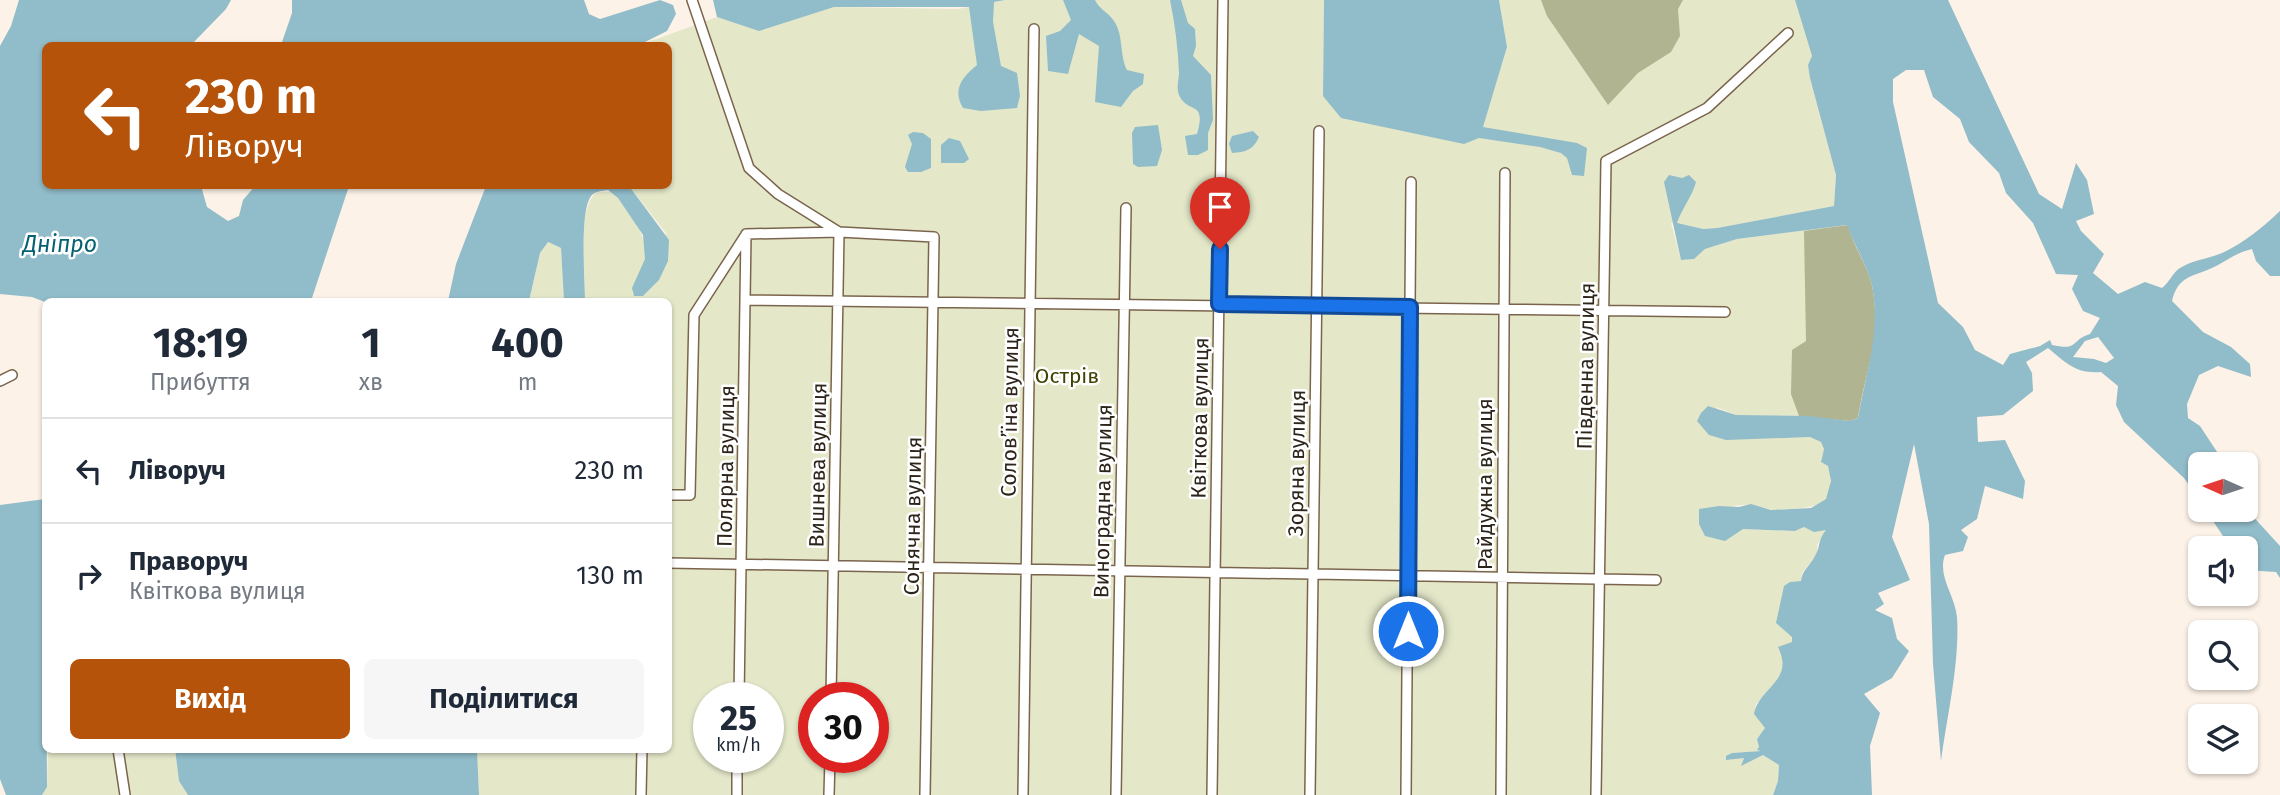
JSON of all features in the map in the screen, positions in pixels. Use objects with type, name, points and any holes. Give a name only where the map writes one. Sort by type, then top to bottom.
[{"type":"street","points":[[692,0],[749,168],[778,194],[839,232]]},
{"type":"street","name":"Квіткова вулиця","points":[[1212,795],[1223,0]]},
{"type":"street","name":"Соловʼїна вулиця","points":[[1023,795],[1034,29]]},
{"type":"street","name":"Південна вулиця","points":[[1597,795],[1606,161],[1707,108],[1788,33]]},
{"type":"street","name":"Зоряна вулиця","points":[[1310,795],[1319,131]]},
{"type":"street","name":"Райдужна вулиця","points":[[1501,795],[1505,173]]},
{"type":"street","points":[[1406,795],[1411,182]]},
{"type":"street","name":"Виноградна вулиця","points":[[1116,795],[1126,208]]},
{"type":"street","points":[[672,495],[690,495],[694,315],[746,234],[839,232]]},
{"type":"street","name":"Сонячна вулиця","points":[[839,232],[934,237],[925,795]]},
{"type":"street","name":"Вишнева вулиця","points":[[831,682],[840,300],[839,232]]},
{"type":"street","name":"Полярна вулиця","points":[[739,682],[746,234]]},
{"type":"street","points":[[746,300],[1725,312]]},
{"type":"street","points":[[0,381],[12,375]]},
{"type":"street","points":[[672,563],[1656,580]]},
{"type":"street","points":[[119,753],[125,795]]},
{"type":"street","points":[[641,795],[642,753]]},
{"type":"street","points":[[737,773],[737,795]]},
{"type":"street","points":[[829,795],[830,773]]},
{"type":"green space","name":"Острів","points":[[1005,0],[1324,0],[1323,96],[1479,138],[1507,47],[1499,0],[1795,0],[1812,56],[1810,78],[1836,175],[1834,206],[1717,228],[1703,229],[1671,223],[1681,260],[1694,259],[1705,249],[1737,239],[1837,226],[1876,313],[1874,348],[1836,420],[1808,416],[1736,415],[1716,407],[1726,439],[1810,437],[1821,442],[1824,449],[1821,462],[1828,466],[1830,478],[1828,494],[1819,504],[1777,510],[1750,505],[1731,507],[1705,536],[1715,538],[1743,529],[1827,529],[1817,545],[1818,553],[1802,573],[1801,581],[1790,582],[1792,642],[1783,657],[1781,676],[1756,704],[1754,714],[1766,728],[1757,738],[1759,747],[1765,751],[1732,753],[1727,760],[1744,757],[1742,765],[1763,755],[1779,765],[1778,781],[1773,795],[479,795],[477,753],[672,753],[672,298],[585,298],[584,225],[591,199],[598,192],[613,192],[633,217],[645,247],[643,268],[633,294],[643,296],[659,280],[666,233],[631,189],[672,189],[672,42],[648,42],[717,17],[759,30],[834,7],[958,9]]},
{"type":"green space","points":[[1541,0],[1683,0],[1678,9],[1680,36],[1671,52],[1638,73],[1608,105],[1547,16]]},
{"type":"green space","points":[[1848,225],[1870,277],[1875,304],[1872,353],[1858,418],[1850,421],[1799,416],[1791,394],[1792,350],[1806,341],[1804,231]]},
{"type":"green space","points":[[547,242],[561,248],[564,298],[530,298],[540,253]]},
{"type":"green space","points":[[48,753],[176,753],[179,781],[188,795],[42,795],[47,787]]},
{"type":"water","name":"Дніпро","points":[[19,0],[231,0],[226,9],[194,42],[42,42],[42,189],[202,189],[207,207],[228,221],[239,216],[243,200],[252,189],[348,189],[312,298],[42,298],[42,301],[32,297],[0,294],[0,46],[11,26]]},
{"type":"water","points":[[292,0],[584,0],[589,14],[600,19],[660,0],[673,5],[676,14],[667,31],[645,42],[282,42],[292,13]]},
{"type":"water","points":[[713,0],[1005,0],[994,2],[993,22],[1001,66],[1017,73],[1020,96],[1017,108],[981,111],[963,108],[958,95],[960,84],[977,65],[969,7],[834,7],[759,31],[717,17]]},
{"type":"water","points":[[1063,0],[1095,0],[1117,27],[1127,70],[1144,74],[1143,84],[1133,91],[1121,107],[1095,102],[1099,46],[1079,34],[1068,74],[1048,71],[1046,36],[1060,31],[1071,20]]},
{"type":"water","points":[[1170,0],[1181,0],[1188,23],[1195,29],[1196,46],[1193,56],[1211,75],[1213,120],[1208,133],[1208,150],[1198,155],[1188,155],[1185,136],[1197,134],[1200,116],[1183,101],[1178,92],[1178,54]]},
{"type":"water","points":[[1324,0],[1499,0],[1507,47],[1483,127],[1577,143],[1587,148],[1584,176],[1572,175],[1567,158],[1561,153],[1540,147],[1479,138],[1464,144],[1341,118],[1323,96]]},
{"type":"water","points":[[1795,0],[1948,0],[2039,194],[2062,209],[2076,163],[2087,180],[2094,214],[2076,221],[2081,231],[2104,254],[2093,273],[2118,294],[2145,282],[2162,288],[2180,268],[2230,249],[2280,211],[2280,276],[2270,276],[2256,261],[2252,249],[2187,278],[2178,287],[2172,301],[2203,332],[2231,347],[2250,364],[2251,377],[2218,366],[2199,375],[2187,404],[2188,418],[2200,426],[2217,452],[2188,452],[2188,484],[2124,422],[2116,405],[2118,386],[2101,372],[2085,371],[2072,366],[2048,348],[2026,362],[2032,373],[2033,391],[2003,415],[1977,417],[1978,442],[2005,440],[2025,481],[2023,499],[1985,486],[1977,519],[1961,530],[1968,537],[1963,551],[1945,555],[1943,570],[1956,609],[1957,634],[1955,670],[1941,761],[1933,664],[1929,524],[1914,444],[1892,537],[1910,580],[1878,593],[1884,604],[1875,610],[1892,618],[1897,639],[1909,651],[1892,678],[1864,694],[1880,713],[1870,746],[1872,795],[1773,795],[1778,781],[1779,765],[1763,755],[1741,766],[1744,758],[1726,760],[1726,756],[1732,753],[1761,751],[1757,750],[1757,739],[1765,728],[1754,714],[1757,705],[1782,668],[1778,647],[1792,642],[1792,637],[1776,623],[1784,586],[1790,582],[1801,581],[1826,530],[1814,532],[1804,527],[1795,531],[1743,529],[1725,541],[1705,536],[1699,524],[1699,509],[1751,504],[1771,510],[1811,508],[1826,499],[1831,481],[1828,466],[1821,462],[1824,449],[1821,442],[1810,437],[1726,440],[1709,435],[1697,421],[1708,406],[1736,415],[1808,416],[1850,421],[1858,418],[1874,336],[1874,302],[1870,278],[1847,225],[1737,239],[1705,249],[1694,259],[1681,260],[1664,182],[1669,175],[1682,178],[1689,175],[1696,182],[1677,223],[1703,229],[1834,206],[1836,175],[1808,65],[1812,56]],"holes":[[[1906,70],[1924,70],[1933,97],[1960,119],[1969,142],[1999,173],[2006,193],[2033,223],[2056,274],[2078,275],[2072,289],[2083,311],[2100,318],[2090,334],[2071,346],[2052,345],[2050,340],[2040,346],[2010,354],[2003,365],[1975,350],[1963,327],[1938,303],[1893,102],[1893,79]],[[2098,337],[2114,358],[2106,363],[2073,357],[2085,341]]]},
{"type":"water","points":[[1158,125],[1162,150],[1157,166],[1138,167],[1133,164],[1132,133],[1135,127]]},
{"type":"water","points":[[1253,131],[1259,137],[1252,148],[1232,153],[1229,144],[1232,136]]},
{"type":"water","points":[[913,132],[923,133],[931,139],[931,168],[921,172],[908,172],[905,167],[912,144],[908,135]]},
{"type":"water","points":[[949,138],[960,141],[969,159],[964,163],[941,163],[941,145]]},
{"type":"water","points":[[485,189],[631,189],[669,240],[668,261],[659,280],[643,296],[634,296],[632,288],[645,259],[643,235],[618,198],[608,190],[592,195],[585,214],[585,298],[564,298],[561,248],[548,242],[540,253],[530,298],[449,298],[456,264]]},
{"type":"water","points":[[42,499],[42,753],[47,753],[47,787],[42,795],[6,795],[0,779],[0,505]]},
{"type":"water","points":[[2214,522],[2258,522],[2280,546],[2280,578],[2276,572],[2258,571],[2258,536],[2223,536]]},
{"type":"water","points":[[176,753],[477,753],[479,795],[188,795],[179,781]]},
{"type":"route","points":[[1220,249],[1219,304],[1410,307],[1408,631]]}]
